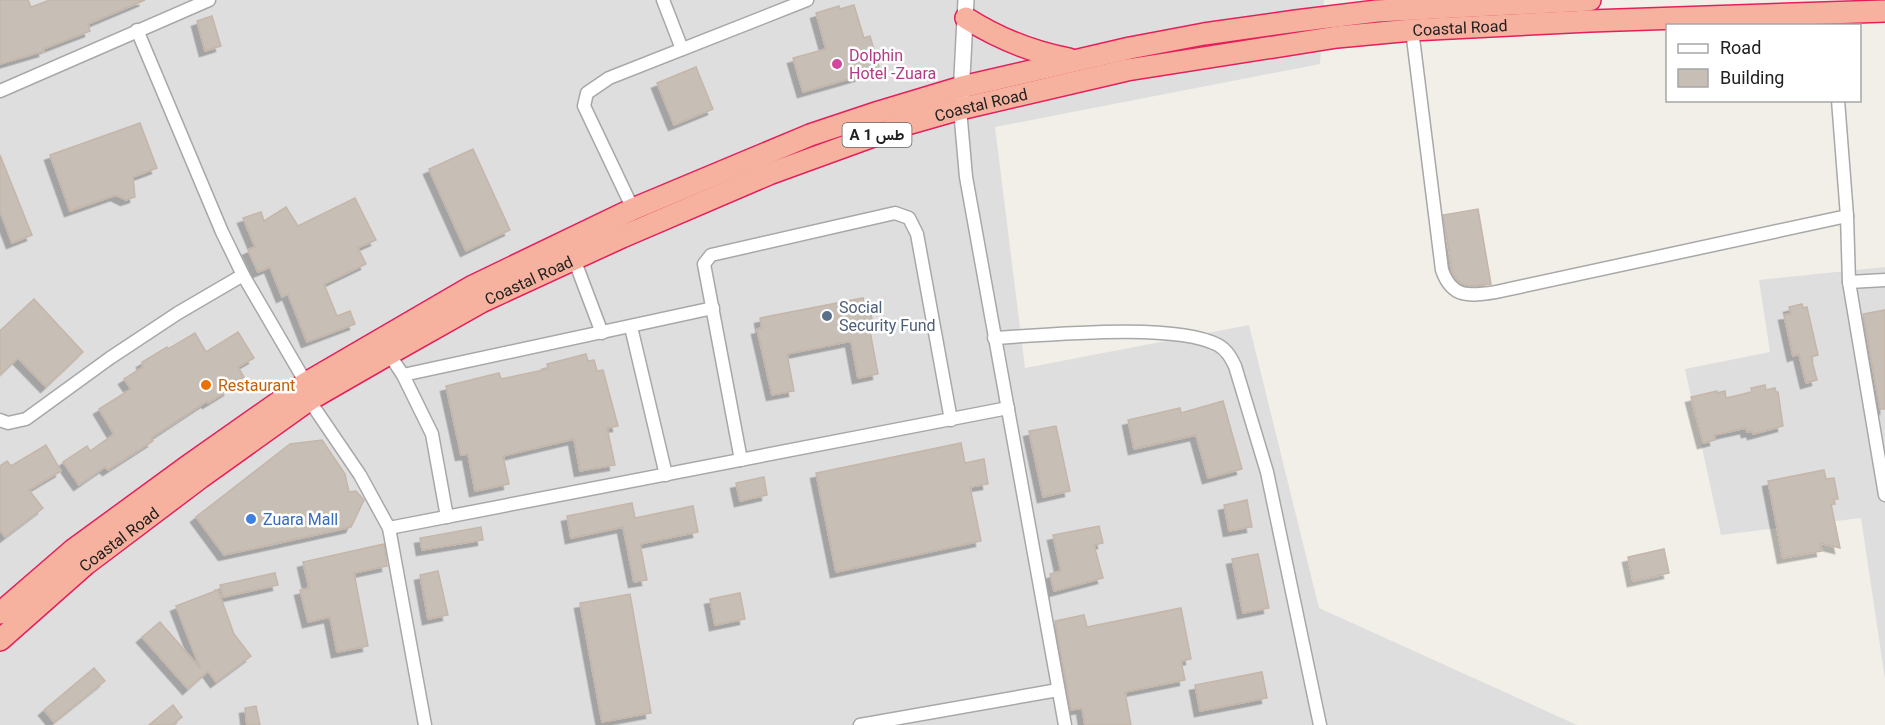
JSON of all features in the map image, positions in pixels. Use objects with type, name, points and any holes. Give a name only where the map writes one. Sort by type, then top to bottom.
[{"type":"highway","name":"Coastal Road","points":[[0,613],[73,550],[188,465],[308,392],[471,287],[633,209],[810,135],[962,87],[1076,60],[1204,34],[1389,11],[1590,0]]},
{"type":"highway","points":[[966,9],[991,34],[1046,55],[1076,60]]},
{"type":"highway","name":"Coastal Road","points":[[0,640],[86,564],[200,478],[308,392],[389,354],[482,302],[574,259],[769,174],[904,125],[960,109],[1127,70],[1325,38],[1412,30],[1601,21],[1833,20],[1885,11]]},
{"type":"street","points":[[0,91],[208,0]]},
{"type":"street","points":[[663,0],[682,49]]},
{"type":"street","points":[[633,209],[584,106],[587,93],[609,78],[807,0]]},
{"type":"street","points":[[966,9],[960,109],[966,177],[1065,725]]},
{"type":"street","points":[[137,30],[222,232],[243,275],[308,392],[360,475],[389,528],[425,725]]},
{"type":"street","points":[[1412,30],[1442,270],[1446,283],[1462,294],[1496,292],[1847,216]]},
{"type":"street","points":[[1838,102],[1847,216],[1849,282],[1885,495]]},
{"type":"street","points":[[741,460],[704,264],[711,255],[895,213],[909,218],[917,234],[951,420]]},
{"type":"street","points":[[574,259],[602,333]]},
{"type":"street","points":[[0,420],[8,423],[26,419],[110,358],[178,313],[243,275]]},
{"type":"street","points":[[1849,282],[1885,280]]},
{"type":"street","points":[[403,375],[712,308]]},
{"type":"street","points":[[632,327],[666,475]]},
{"type":"street","points":[[994,338],[1140,333],[1196,338],[1211,342],[1226,351],[1235,366],[1267,472],[1320,725]]},
{"type":"street","points":[[389,354],[403,375],[432,434],[447,517]]},
{"type":"street","points":[[389,528],[1008,408]]},
{"type":"street","points":[[860,725],[1058,690]]},
{"type":"shaded area","points":[[0,0],[1324,0],[1320,64],[995,127],[1025,368],[1249,325],[1319,608],[1577,725],[0,725]]},
{"type":"shaded area","points":[[1885,267],[1885,679],[1861,518],[1721,535],[1685,369],[1770,352],[1759,280]]},
{"type":"building","points":[[0,0],[28,0],[31,7],[50,0],[145,0],[88,24],[90,31],[43,49],[44,51],[0,64]]},
{"type":"building","name":"Dolphin Hotel -Zuara","points":[[854,5],[864,38],[870,36],[880,70],[803,92],[793,58],[826,49],[816,13],[839,6],[840,9]]},
{"type":"building","points":[[212,16],[221,46],[205,51],[197,21]]},
{"type":"building","points":[[696,67],[713,109],[674,125],[657,83]]},
{"type":"building","points":[[140,123],[157,168],[133,177],[135,197],[126,200],[116,195],[70,211],[50,155]]},
{"type":"building","points":[[473,149],[510,230],[466,251],[429,169]]},
{"type":"building","points":[[0,155],[32,235],[12,243],[0,211]]},
{"type":"building","points":[[355,198],[376,240],[358,248],[366,264],[324,284],[337,316],[350,311],[355,324],[307,342],[288,294],[282,297],[270,267],[258,272],[248,250],[255,247],[243,218],[261,212],[264,221],[286,207],[298,226]]},
{"type":"building","points":[[1478,209],[1491,284],[1471,286],[1461,284],[1453,274],[1443,215]]},
{"type":"building","points":[[863,298],[865,308],[870,308],[873,325],[869,326],[878,374],[858,378],[851,341],[787,354],[794,391],[772,395],[757,329],[762,328],[760,318]]},
{"type":"building","points":[[34,299],[83,352],[46,387],[18,358],[0,375],[0,331]]},
{"type":"building","points":[[1802,304],[1803,308],[1807,307],[1818,355],[1811,357],[1817,380],[1806,383],[1799,354],[1793,356],[1784,315],[1791,314],[1789,307]]},
{"type":"building","points":[[1885,310],[1885,409],[1880,409],[1863,314]]},
{"type":"building","points":[[238,332],[254,358],[238,367],[244,377],[228,387],[229,390],[208,403],[207,401],[151,438],[153,441],[108,470],[105,467],[79,485],[63,462],[87,446],[90,451],[114,434],[99,409],[131,389],[124,379],[143,367],[142,362],[195,333],[206,352]]},
{"type":"building","points":[[586,354],[588,361],[594,360],[597,371],[603,370],[618,426],[607,428],[615,465],[580,471],[574,439],[503,456],[509,484],[475,491],[468,454],[461,455],[446,386],[499,373],[501,379],[548,369],[547,364]]},
{"type":"building","points":[[1765,385],[1766,390],[1775,388],[1778,392],[1783,426],[1753,434],[1752,431],[1747,432],[1746,428],[1714,435],[1715,440],[1703,443],[1691,397],[1725,391],[1726,398],[1752,392],[1751,388]]},
{"type":"building","points":[[1223,401],[1242,469],[1208,478],[1196,435],[1134,449],[1128,420],[1180,408],[1181,413]]},
{"type":"building","points":[[1056,426],[1070,491],[1043,497],[1029,431]]},
{"type":"building","points":[[322,440],[345,474],[349,492],[356,491],[364,500],[351,527],[224,555],[196,517],[290,444]]},
{"type":"building","points":[[961,443],[965,463],[984,459],[988,484],[970,487],[981,541],[836,572],[816,473]]},
{"type":"building","points":[[46,445],[61,471],[29,490],[43,508],[5,537],[0,530],[0,466],[7,461],[11,466]]},
{"type":"building","points":[[1824,470],[1826,479],[1834,478],[1838,499],[1834,499],[1835,504],[1831,504],[1840,548],[1820,543],[1822,551],[1783,558],[1768,481]]},
{"type":"building","points":[[764,477],[767,495],[740,501],[736,483]]},
{"type":"building","points":[[1247,500],[1252,527],[1229,531],[1224,505]]},
{"type":"building","points":[[632,503],[635,518],[693,506],[698,532],[640,544],[647,580],[634,582],[623,527],[571,538],[567,516]]},
{"type":"building","points":[[1099,526],[1103,543],[1094,545],[1103,578],[1054,591],[1050,574],[1061,571],[1053,535]]},
{"type":"building","points":[[481,527],[483,540],[422,550],[420,538]]},
{"type":"building","points":[[384,544],[387,566],[354,573],[368,646],[337,652],[330,617],[308,622],[300,590],[309,588],[303,562]]},
{"type":"building","points":[[1664,549],[1669,573],[1633,581],[1628,557]]},
{"type":"building","points":[[1258,554],[1269,608],[1243,613],[1232,559]]},
{"type":"building","points":[[438,571],[448,615],[428,619],[420,575]]},
{"type":"building","points":[[275,573],[278,585],[223,597],[220,585]]},
{"type":"building","points":[[218,590],[234,634],[251,656],[216,682],[208,671],[188,689],[142,637],[160,622],[200,668],[176,606]]},
{"type":"building","points":[[740,593],[745,619],[715,625],[710,599]]},
{"type":"building","points":[[630,594],[651,713],[602,722],[580,603]]},
{"type":"building","points":[[1181,608],[1191,659],[1181,661],[1185,680],[1125,692],[1131,725],[1085,725],[1082,708],[1071,710],[1055,621],[1084,615],[1087,627]]},
{"type":"building","points":[[94,668],[105,681],[54,722],[44,710]]},
{"type":"building","points":[[1262,672],[1267,698],[1200,711],[1195,685]]},
{"type":"building","points":[[173,705],[182,717],[172,725],[149,725]]},
{"type":"building","points":[[256,706],[260,725],[247,725],[245,708]]},
{"type":"place","name":"Dolphin Hotel -Zuara","points":[[837,64]]},
{"type":"place","name":"Social Security Fund","points":[[827,316]]},
{"type":"place","name":"Restaurant","points":[[206,385]]},
{"type":"place","name":"Zuara Mall","points":[[251,519]]}]
